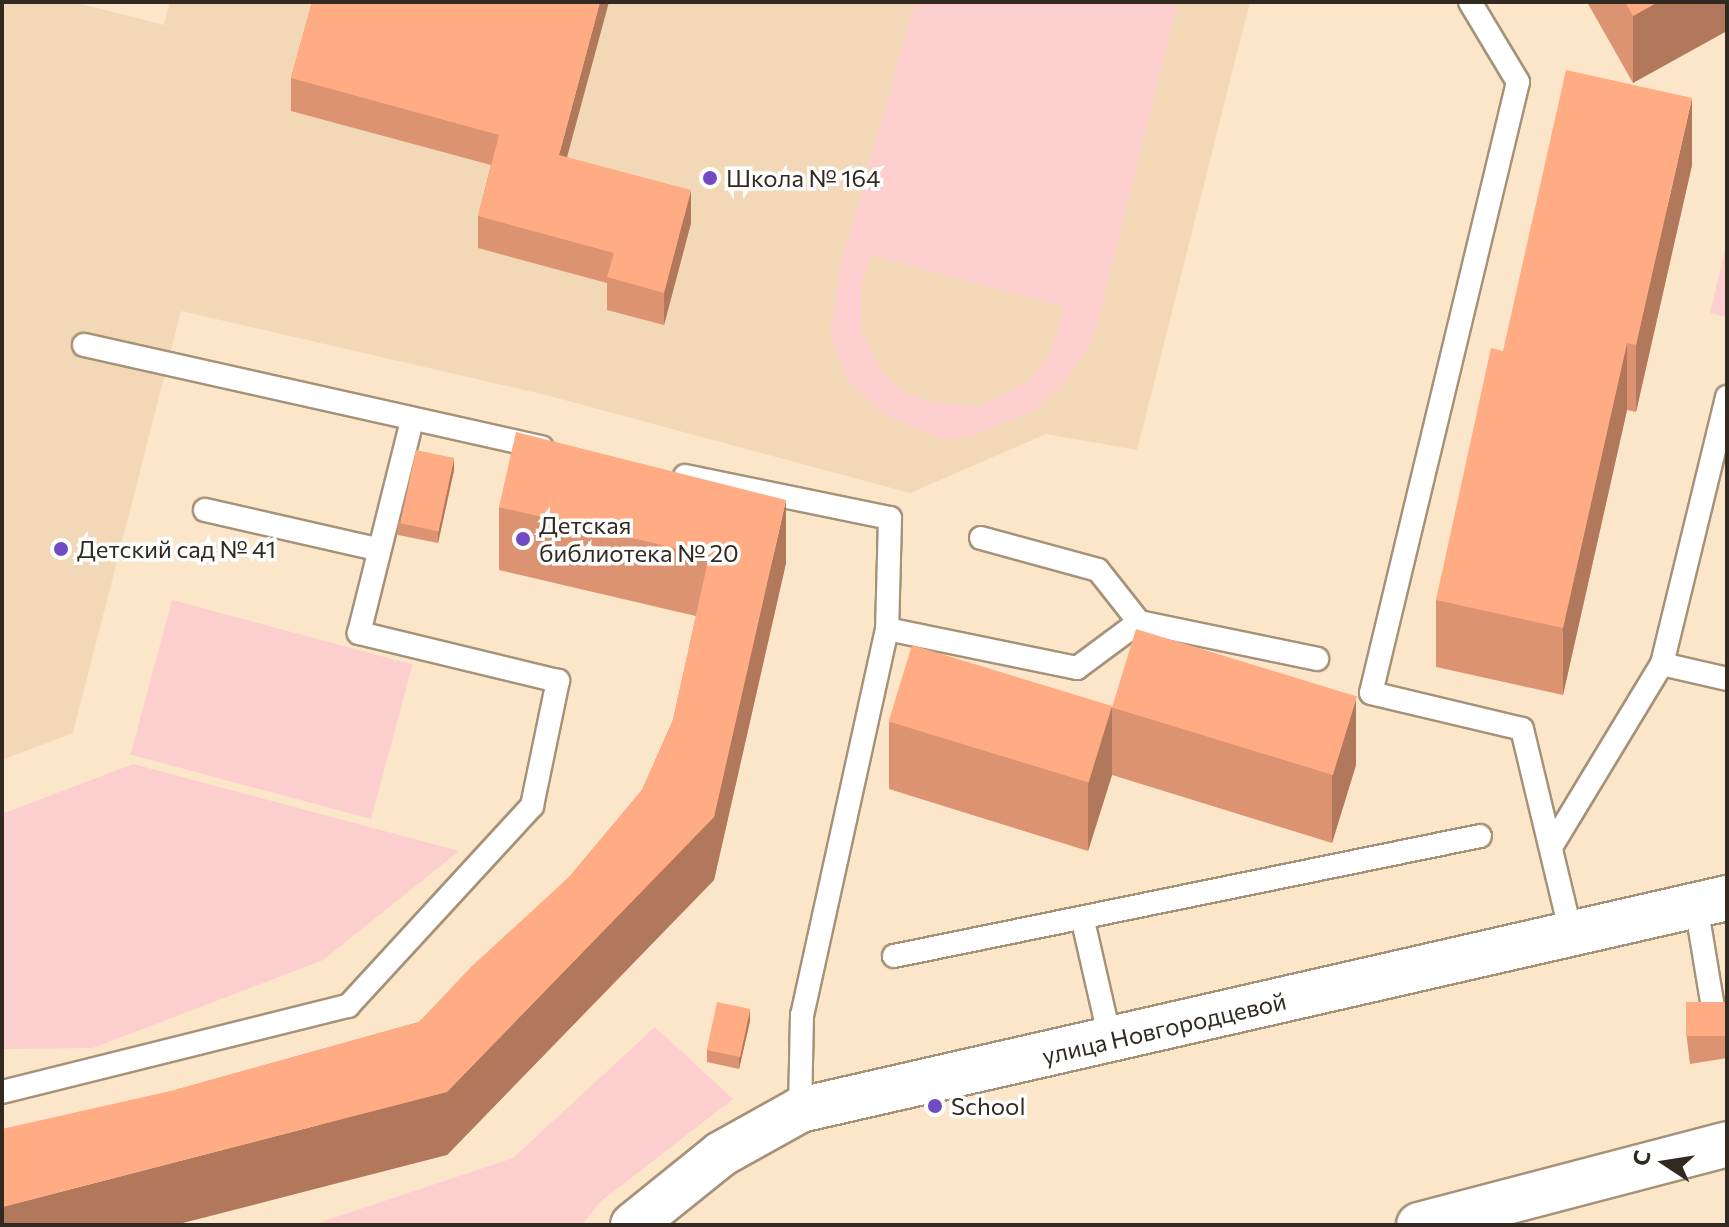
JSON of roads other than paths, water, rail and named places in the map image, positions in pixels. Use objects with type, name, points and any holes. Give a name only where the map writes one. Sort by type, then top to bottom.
[{"type":"street","name":"улица Новгородцевой","points":[[633,1225],[721,1154],[800,1110],[1711,902]]},
{"type":"street","points":[[1419,1225],[1727,1144]]},
{"type":"lane","points":[[1470,2],[1518,82],[1371,693],[1522,729],[1571,933]]},
{"type":"lane","points":[[84,345],[412,421],[572,453]]},
{"type":"lane","points":[[1551,847],[1662,664],[1727,397]]},
{"type":"lane","points":[[2,1092],[348,1006],[532,806],[558,681],[359,633],[376,549],[412,421]]},
{"type":"lane","points":[[663,472],[890,518],[887,629],[802,1015],[800,1110]]},
{"type":"lane","points":[[205,510],[376,549]]},
{"type":"lane","points":[[981,538],[1098,570],[1139,622],[1317,659]]},
{"type":"lane","points":[[887,629],[1077,668],[1139,622]]},
{"type":"lane","points":[[1662,664],[1727,679]]},
{"type":"lane","points":[[894,956],[1083,921],[1480,836]]},
{"type":"lane","points":[[1711,902],[1713,1008]]},
{"type":"lane","points":[[1083,921],[1110,1039]]},
{"type":"place","name":"Школа № 164","points":[[710,178]]},
{"type":"place","name":"Детская библиотека № 20","points":[[523,539]]},
{"type":"place","name":"Детский сад № 41","points":[[61,549]]},
{"type":"place","name":"School","points":[[935,1106]]}]
